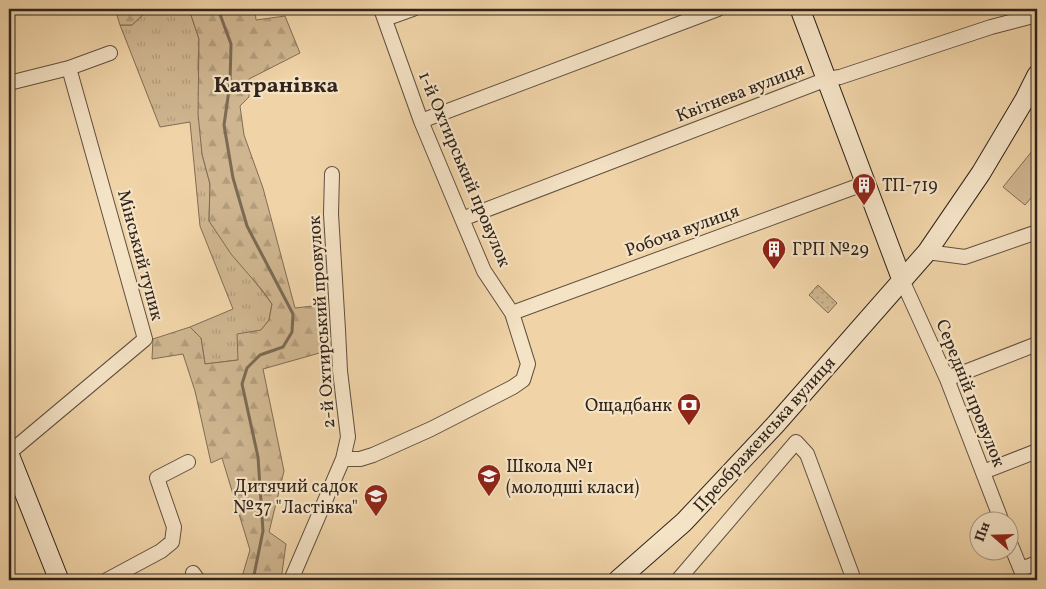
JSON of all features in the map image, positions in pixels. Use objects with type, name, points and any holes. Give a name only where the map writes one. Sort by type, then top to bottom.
[{"type":"main road","points":[[800,9],[902,280]]},
{"type":"main road","name":"Преображенська вулиця","points":[[618,580],[684,522],[776,424],[926,252],[1031,99],[1037,75]]},
{"type":"main road","points":[[9,453],[59,580]]},
{"type":"street","points":[[383,14],[413,9]]},
{"type":"street","points":[[421,121],[718,9]]},
{"type":"street","name":"1-й Охтирський провулок","points":[[343,459],[360,459],[373,455],[431,429],[514,387],[523,380],[528,364],[512,313],[484,271],[421,121],[383,14]]},
{"type":"street","name":"Квітнева вулиця","points":[[462,219],[827,79],[840,77],[991,26],[1037,15]]},
{"type":"street","points":[[9,83],[70,68],[110,53]]},
{"type":"street","name":"Мінський тупик","points":[[9,453],[145,339],[70,68]]},
{"type":"street","name":"2-й Охтирський провулок","points":[[291,580],[343,459],[348,437],[340,371],[331,214],[332,174]]},
{"type":"street","name":"Робоча вулиця","points":[[512,313],[866,183]]},
{"type":"street","points":[[926,252],[965,257],[1037,232]]},
{"type":"street","name":"Середній провулок","points":[[902,280],[947,378],[998,512]]},
{"type":"street","points":[[947,378],[1037,344]]},
{"type":"street","points":[[678,580],[796,442],[806,454],[854,580]]},
{"type":"street","points":[[983,472],[1037,452]]},
{"type":"street","points":[[107,580],[161,551],[172,542],[174,527],[156,478],[188,462]]},
{"type":"street","points":[[1018,562],[1023,575],[1037,563]]},
{"type":"green space","points":[[115,9],[149,9],[132,25],[120,25]]},
{"type":"green space","points":[[149,9],[189,9],[199,39],[198,64],[202,154],[210,184],[209,221],[272,304],[269,320],[238,360],[205,364],[201,338],[190,327],[233,309],[200,226],[190,122],[160,127],[120,25],[132,25]]},
{"type":"green space","points":[[189,9],[255,9],[256,20],[285,16],[300,53],[249,79],[249,97],[240,106],[244,135],[263,188],[295,308],[321,305],[323,352],[263,369],[284,471],[269,532],[286,544],[281,580],[241,580],[250,550],[222,458],[211,463],[195,391],[183,354],[152,359],[153,339],[190,327],[201,338],[205,364],[238,360],[237,334],[261,330],[269,320],[272,304],[231,254],[209,221],[210,184],[202,154],[198,114],[199,39]]},
{"type":"green space","points":[[1037,145],[1037,191],[1025,205],[1003,187]]},
{"type":"green space","points":[[818,285],[837,303],[828,313],[809,295]]},
{"type":"waterway","points":[[218,9],[231,44],[230,83],[224,125],[233,178],[247,226],[293,314],[292,332],[283,347],[260,355],[247,368],[242,384],[258,457],[263,531],[253,580]]},
{"type":"place","name":"ТП-719","points":[[864,206]]},
{"type":"place","name":"ГРП №29","points":[[774,270]]},
{"type":"place","name":"Ощадбанк","points":[[689,426]]},
{"type":"place","name":"Школа №1 (молодші класи)","points":[[489,497]]},
{"type":"place","name":"Дитячий садок №37 \"Ластівка\"","points":[[376,517]]},
{"type":"district","name":"Катранівка","points":[[276,84]]}]
